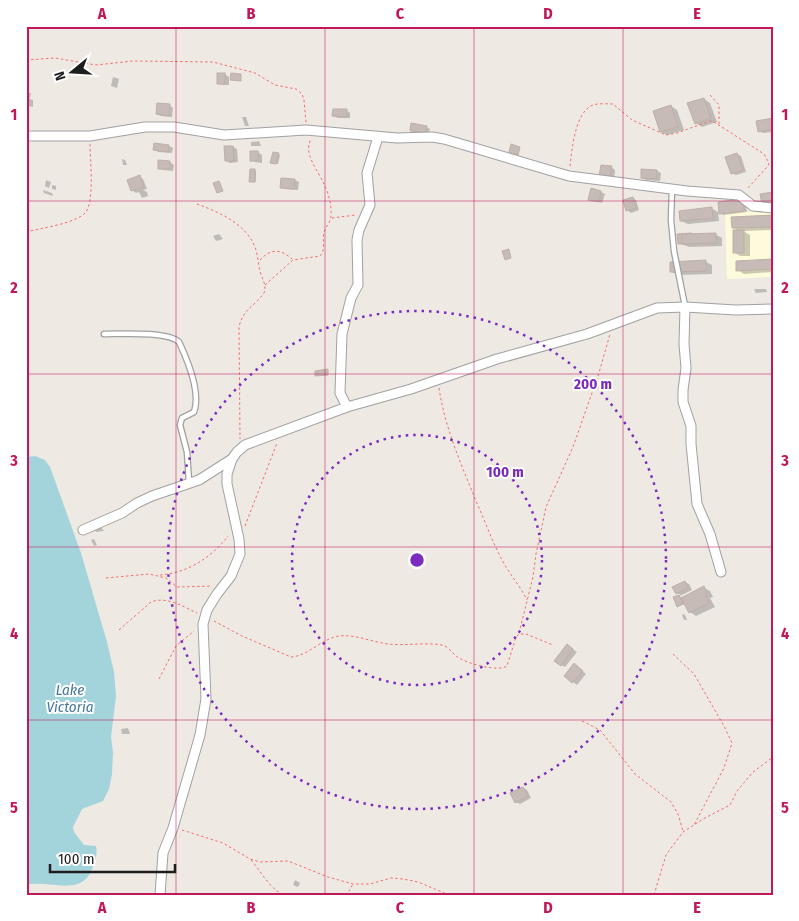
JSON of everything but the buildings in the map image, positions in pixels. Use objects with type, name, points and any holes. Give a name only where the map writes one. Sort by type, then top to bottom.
[{"type":"street","points":[[26,136],[90,136],[145,127],[174,127],[224,134],[306,130],[378,137],[444,139],[569,176],[739,196],[753,206],[773,208]]},
{"type":"street","points":[[347,406],[340,393],[342,334],[351,298],[358,285],[357,240],[371,202],[367,173],[378,137]]},
{"type":"street","points":[[83,530],[122,513],[152,496],[190,484],[207,476],[245,445],[347,406],[438,380],[497,359],[587,334],[662,306],[736,310],[773,309]]},
{"type":"street","points":[[685,307],[684,344],[686,368],[683,402],[691,426],[691,444],[698,504],[710,534],[721,572]]},
{"type":"street","points":[[160,895],[163,853],[173,828],[200,735],[206,699],[204,620],[217,594],[231,576],[240,554],[239,539],[227,484],[234,455]]},
{"type":"lane","points":[[672,189],[671,220],[674,250],[685,307]]},
{"type":"lane","points":[[104,334],[151,335],[174,338],[178,342],[192,376],[196,399],[194,412],[180,421],[190,484]]},
{"type":"path","points":[[26,60],[55,58],[96,65],[133,61],[213,62],[255,73],[275,85],[296,90],[302,94],[306,130]]},
{"type":"path","points":[[710,95],[719,105],[719,125]]},
{"type":"path","points":[[569,176],[579,120],[584,111],[593,105],[613,104],[632,120],[666,135],[677,134],[710,122],[719,125],[764,154],[769,163],[765,171],[739,196]]},
{"type":"path","points":[[265,285],[293,260],[322,254],[324,232],[332,218],[324,184],[309,153],[309,143],[316,132]]},
{"type":"path","points":[[26,232],[73,219],[86,212],[90,197],[90,136]]},
{"type":"path","points":[[196,204],[213,210],[240,227],[250,237],[255,246],[260,272],[265,285],[264,293],[246,310],[241,318],[239,327],[241,422],[240,440],[234,455]]},
{"type":"path","points":[[332,218],[366,213]]},
{"type":"path","points":[[258,261],[273,251],[286,254],[293,260]]},
{"type":"path","points":[[119,630],[151,602],[157,600],[172,601],[204,620],[291,657],[297,656],[326,640],[340,636],[389,644],[443,645],[459,658],[476,664],[499,669],[507,666],[516,637],[519,634],[528,601],[546,508],[573,447],[599,374],[613,324]]},
{"type":"path","points":[[438,380],[442,410],[449,434],[464,471],[506,567],[528,601]]},
{"type":"path","points":[[239,539],[257,500],[282,431]]},
{"type":"path","points":[[106,578],[134,574],[158,575],[180,572],[200,562],[214,551],[236,525]]},
{"type":"path","points":[[158,575],[166,578],[177,587],[206,586],[222,588]]},
{"type":"path","points":[[159,678],[176,646],[204,620]]},
{"type":"path","points":[[519,634],[526,634],[553,646]]},
{"type":"path","points":[[674,654],[694,674],[732,743],[724,768],[694,825]]},
{"type":"path","points":[[582,721],[600,730],[635,774],[671,802],[678,814],[683,832]]},
{"type":"path","points":[[654,895],[666,855],[683,832],[730,805],[737,791],[753,772],[773,757]]},
{"type":"path","points":[[173,828],[223,843],[250,859],[260,862],[288,861],[328,877],[353,884],[370,884],[391,878],[403,879],[418,882],[448,895]]},
{"type":"path","points":[[250,859],[275,890],[286,895]]},
{"type":"path","points":[[345,895],[353,884]]},
{"type":"shaded area","points":[[773,211],[773,277],[727,279],[725,212]]},
{"type":"water","name":"Lake Victoria","points":[[35,456],[45,460],[50,467],[81,553],[107,642],[114,672],[116,696],[111,737],[113,752],[109,789],[103,801],[82,809],[73,827],[74,832],[84,845],[96,846],[96,858],[87,878],[80,883],[64,886],[26,885],[26,457]]}]
